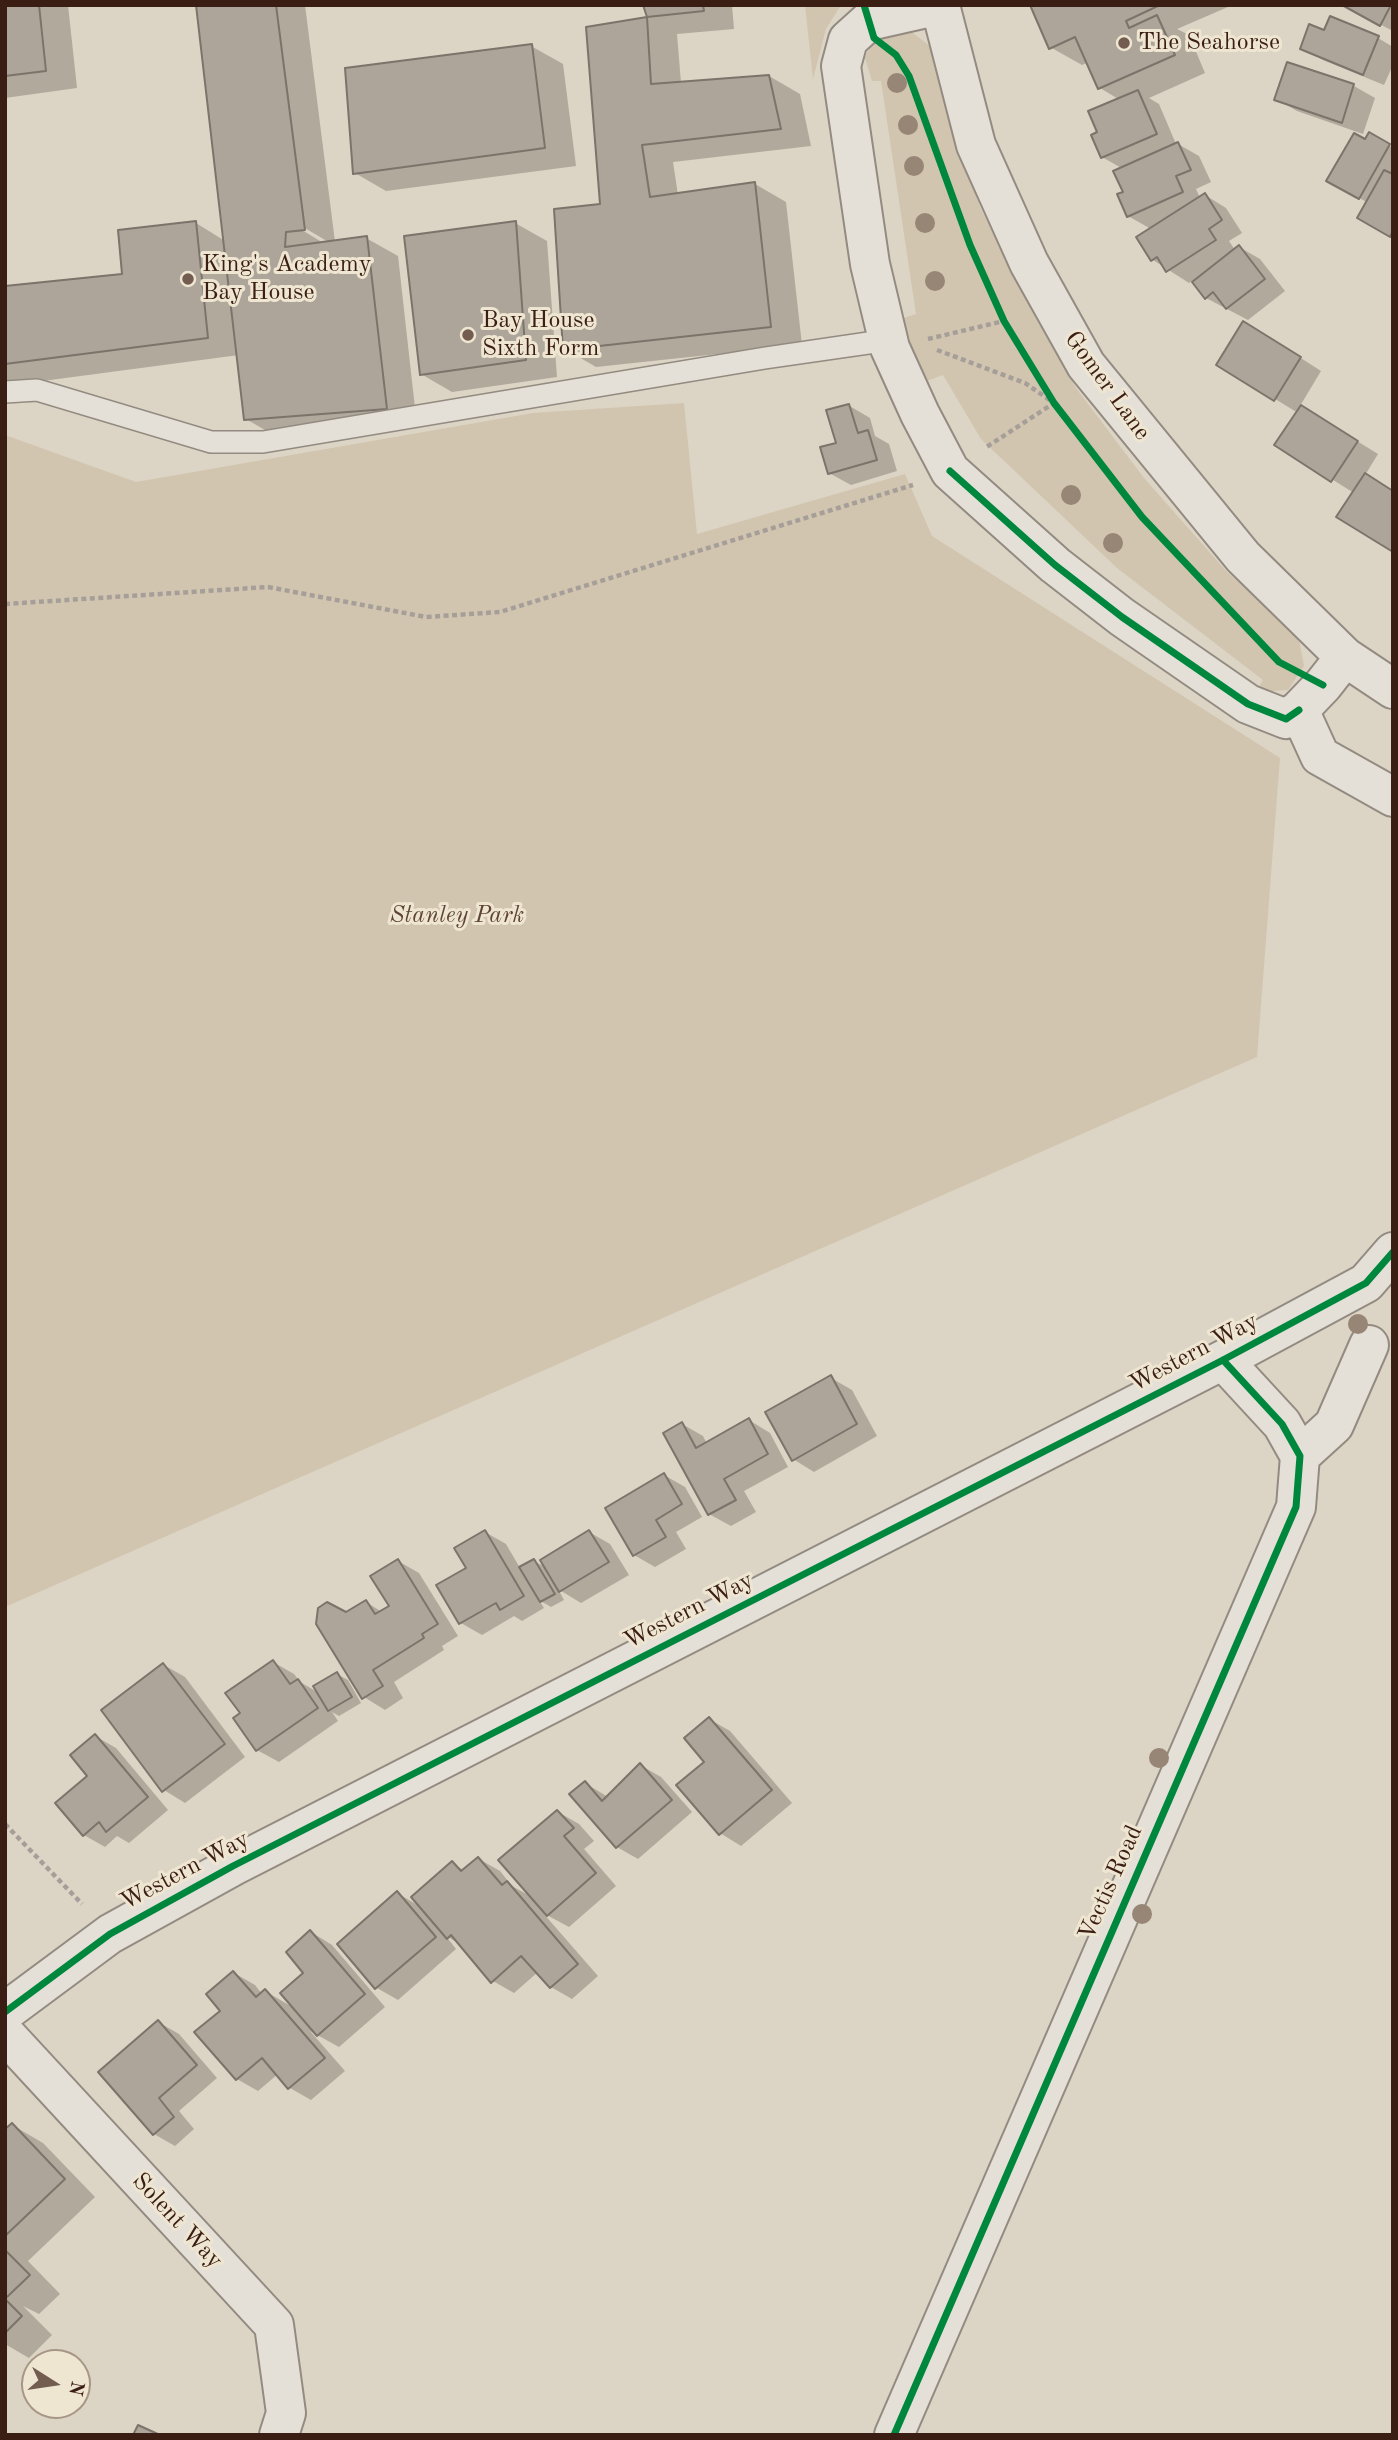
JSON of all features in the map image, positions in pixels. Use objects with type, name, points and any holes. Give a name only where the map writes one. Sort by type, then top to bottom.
[{"type":"street","points":[[940,5],[869,21],[848,40],[841,66],[870,264],[889,344],[920,414],[950,471],[1055,565],[1122,617],[1248,704],[1286,719],[1299,710],[1323,685],[1345,657]]},
{"type":"street","name":"Gomer Lane","points":[[940,5],[976,145],[1029,263],[1086,365],[1243,557],[1345,657],[1393,689]]},
{"type":"street","points":[[1299,710],[1320,756],[1393,797]]},
{"type":"street","name":"Western Way","points":[[5,2012],[110,1934],[233,1866],[1223,1360],[1366,1283],[1393,1252]]},
{"type":"street","points":[[1223,1360],[1282,1424],[1300,1456],[1334,1425],[1369,1345]]},
{"type":"street","name":"Vectis Road","points":[[894,2435],[1296,1507],[1300,1456]]},
{"type":"street","name":"Solent Way","points":[[5,2034],[274,2325],[286,2413],[279,2435]]},
{"type":"lane","points":[[5,392],[37,390],[211,443],[263,442],[765,358],[889,344]]},
{"type":"path","points":[[998,308],[1011,333]]},
{"type":"path","points":[[889,344],[1004,321]]},
{"type":"path","points":[[889,344],[941,351],[1025,383],[1054,402]]},
{"type":"path","points":[[1040,379],[1062,413]]},
{"type":"path","points":[[5,604],[268,587],[426,617],[500,612],[895,492],[950,471],[1054,402]]},
{"type":"path","points":[[5,1824],[110,1934]]},
{"type":"green space","points":[[805,5],[841,5],[826,29],[813,79]]},
{"type":"green space","points":[[909,30],[930,46],[980,207],[1037,320],[1076,388],[1144,478],[1228,573],[1298,634],[1304,666],[1288,690],[1256,692],[1263,680],[1117,568],[981,439],[943,375],[927,381],[914,364],[901,319],[916,314],[881,81],[872,81],[865,58],[874,38]]},
{"type":"green space","name":"Stanley Park","points":[[684,403],[697,534],[905,474],[932,536],[1280,758],[1257,1057],[5,1607],[5,435],[136,482],[533,413]]},
{"type":"building","points":[[5,5],[39,5],[46,71],[5,76]]},
{"type":"building","points":[[196,5],[276,5],[305,230],[286,232],[285,247],[367,236],[387,409],[244,420]]},
{"type":"building","points":[[643,5],[703,5],[704,11],[647,17]]},
{"type":"building","name":"The Seahorse","points":[[1030,5],[1160,5],[1126,21],[1129,28],[1157,15],[1175,55],[1098,89],[1075,37],[1049,49]]},
{"type":"building","points":[[1342,5],[1391,5],[1380,26]]},
{"type":"building","points":[[1330,16],[1379,36],[1363,75],[1300,49],[1309,24],[1324,30]]},
{"type":"building","points":[[647,17],[651,84],[769,75],[781,129],[642,145],[650,197],[755,182],[771,327],[563,350],[554,209],[600,204],[586,27]]},
{"type":"building","points":[[532,44],[545,148],[353,174],[345,68]]},
{"type":"building","points":[[1287,62],[1354,84],[1342,123],[1274,100]]},
{"type":"building","points":[[1138,90],[1157,134],[1101,158],[1091,135],[1097,132],[1088,111]]},
{"type":"building","points":[[1369,132],[1390,144],[1359,199],[1326,181],[1354,133],[1365,139]]},
{"type":"building","points":[[1178,142],[1191,170],[1176,176],[1183,192],[1127,217],[1117,194],[1123,192],[1113,171]]},
{"type":"building","points":[[1384,170],[1393,174],[1393,231],[1390,237],[1357,218]]},
{"type":"building","points":[[1205,193],[1222,220],[1209,229],[1216,240],[1166,272],[1157,257],[1151,261],[1136,237]]},
{"type":"building","points":[[196,221],[208,338],[5,364],[5,286],[122,274],[118,230]]},
{"type":"building","points":[[516,221],[526,360],[420,375],[404,236]]},
{"type":"building","points":[[1239,245],[1265,279],[1226,309],[1213,292],[1205,299],[1192,282]]},
{"type":"building","points":[[1243,321],[1301,357],[1274,401],[1216,365]]},
{"type":"building","points":[[849,404],[858,433],[868,430],[877,460],[828,474],[820,447],[836,443],[826,410]]},
{"type":"building","points":[[1301,405],[1358,441],[1331,482],[1274,445]]},
{"type":"building","points":[[1365,473],[1393,491],[1393,552],[1336,517]]},
{"type":"building","points":[[831,1375],[857,1424],[792,1461],[765,1412]]},
{"type":"building","points":[[749,1418],[768,1454],[724,1479],[736,1500],[708,1515],[663,1433],[682,1422],[696,1448]]},
{"type":"building","points":[[664,1473],[682,1504],[656,1520],[666,1537],[633,1556],[605,1508]]},
{"type":"building","points":[[485,1530],[524,1596],[500,1610],[496,1603],[459,1624],[436,1585],[466,1568],[454,1548]]},
{"type":"building","points":[[589,1530],[609,1562],[559,1592],[540,1560]]},
{"type":"building","points":[[398,1559],[438,1624],[422,1634],[424,1638],[373,1670],[383,1686],[362,1699],[316,1624],[318,1608],[327,1602],[346,1612],[366,1600],[375,1614],[389,1606],[370,1576]]},
{"type":"building","points":[[534,1559],[555,1594],[540,1602],[519,1567]]},
{"type":"building","points":[[273,1660],[290,1684],[298,1679],[318,1708],[256,1751],[233,1718],[240,1713],[225,1693]]},
{"type":"building","points":[[163,1663],[225,1744],[162,1792],[101,1710]]},
{"type":"building","points":[[337,1672],[352,1697],[328,1711],[313,1686]]},
{"type":"building","points":[[709,1717],[772,1790],[719,1835],[676,1785],[704,1762],[684,1738]]},
{"type":"building","points":[[95,1734],[148,1797],[106,1832],[99,1822],[83,1836],[55,1803],[87,1776],[70,1755]]},
{"type":"building","points":[[640,1763],[672,1800],[616,1848],[569,1794],[585,1781],[602,1801]]},
{"type":"building","points":[[557,1810],[574,1828],[564,1836],[596,1873],[547,1916],[498,1860]]},
{"type":"building","points":[[478,1857],[502,1885],[507,1881],[578,1964],[550,1988],[521,1956],[491,1983],[451,1935],[447,1939],[411,1897],[452,1861],[461,1871]]},
{"type":"building","points":[[397,1891],[436,1937],[375,1989],[337,1944]]},
{"type":"building","points":[[310,1930],[365,1994],[317,2036],[280,1993],[303,1973],[286,1952]]},
{"type":"building","points":[[233,1971],[256,1997],[265,1989],[325,2058],[288,2089],[262,2058],[236,2080],[194,2032],[220,2011],[206,1994]]},
{"type":"building","points":[[158,2020],[197,2065],[159,2098],[174,2117],[153,2135],[98,2072]]},
{"type":"building","points":[[12,2123],[65,2179],[5,2236],[5,2129]]},
{"type":"building","points":[[5,2250],[30,2275],[7,2297],[5,2295]]},
{"type":"building","points":[[5,2299],[22,2316],[5,2333]]},
{"type":"building","points":[[138,2425],[160,2435],[133,2435]]},
{"type":"cycle path","points":[[864,5],[874,38],[896,55],[909,76],[970,245],[1004,321],[1054,403],[1142,517],[1279,662],[1323,685]]},
{"type":"cycle path","points":[[950,471],[1055,565],[1122,617],[1248,704],[1286,719],[1299,710]]},
{"type":"cycle path","points":[[5,2012],[110,1934],[233,1866],[1223,1360],[1366,1283],[1393,1252]]},
{"type":"cycle path","points":[[894,2435],[1296,1507],[1300,1456],[1282,1424],[1223,1360]]},
{"type":"place","name":"The Seahorse","points":[[1124,43]]},
{"type":"place","name":"King's Academy Bay House","points":[[188,279]]},
{"type":"place","name":"Bay House Sixth Form","points":[[468,335]]}]
